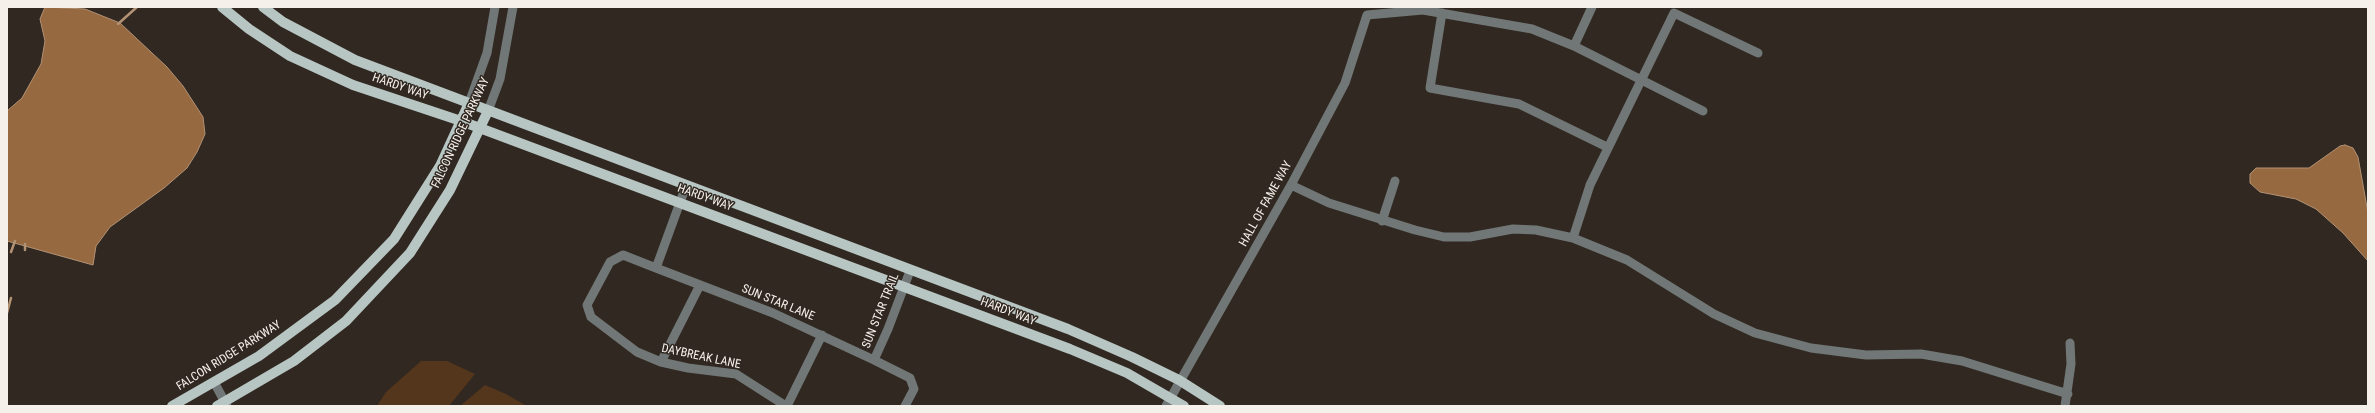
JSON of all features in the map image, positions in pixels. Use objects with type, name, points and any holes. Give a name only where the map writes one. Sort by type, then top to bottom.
[{"type":"main road","name":"HARDY WAY","points":[[222,7],[249,29],[290,56],[353,85],[461,121],[904,286],[1127,373],[1168,402],[1184,406]]},
{"type":"main road","name":"HARDY WAY","points":[[263,7],[284,22],[356,60],[910,271],[1068,329],[1132,357],[1179,380],[1220,406]]},
{"type":"main road","name":"FALCON RIDGE PARKWAY","points":[[172,406],[264,352],[335,300],[394,240],[440,166],[469,103]]},
{"type":"main road","name":"FALCON RIDGE PARKWAY","points":[[223,404],[294,361],[346,322],[405,259],[450,190],[488,111]]},
{"type":"street","name":"FALCON RIDGE PARKWAY","points":[[469,103],[487,53],[495,7]]},
{"type":"street","name":"FALCON RIDGE PARKWAY","points":[[488,111],[500,78],[513,7]]},
{"type":"street","points":[[1574,46],[1592,7]]},
{"type":"street","name":"HALL OF FAME WAY","points":[[1168,402],[1179,380],[1291,185],[1345,83],[1367,15],[1423,10],[1442,13]]},
{"type":"street","points":[[1607,147],[1519,104],[1430,88],[1442,13],[1532,29],[1574,46],[1704,111]]},
{"type":"street","points":[[1573,238],[1590,185],[1607,147],[1674,13],[1758,53]]},
{"type":"street","points":[[1382,220],[1395,181]]},
{"type":"street","points":[[1291,185],[1329,203],[1382,220],[1444,237],[1470,237],[1513,229],[1536,230],[1573,238],[1627,260],[1714,314],[1755,333],[1811,348],[1866,355],[1921,354],[1962,361],[2068,394]]},
{"type":"street","points":[[656,268],[686,186]]},
{"type":"street","name":"SUN STAR LANE","points":[[591,317],[587,304],[610,262],[622,256],[700,285],[822,335],[910,378],[914,390],[905,406]]},
{"type":"street","name":"SUN STAR TRAIL","points":[[874,360],[910,271]]},
{"type":"street","points":[[661,362],[700,285]]},
{"type":"street","name":"DAYBREAK LANE","points":[[591,317],[637,352],[661,362],[688,368],[736,374],[786,406]]},
{"type":"street","points":[[786,406],[822,335]]},
{"type":"street","points":[[2065,406],[2068,394],[2071,364],[2070,343]]},
{"type":"street","points":[[214,382],[223,404]]},
{"type":"shaded area","points":[[45,7],[85,9],[120,23],[167,67],[183,86],[203,117],[205,134],[197,152],[187,168],[164,188],[110,227],[96,246],[93,265],[7,241],[7,111],[22,98],[41,64],[45,41],[40,19]]},
{"type":"shaded area","points":[[2345,145],[2353,148],[2358,157],[2368,213],[2368,261],[2343,233],[2316,209],[2296,199],[2260,192],[2250,183],[2250,174],[2256,168],[2309,168],[2340,146]]},
{"type":"shaded area","points":[[421,361],[447,361],[475,374],[449,406],[377,406],[386,392]]},
{"type":"shaded area","points":[[485,385],[506,394],[527,406],[460,406]]},
{"type":"waterway","points":[[118,24],[137,7]]},
{"type":"waterway","points":[[11,252],[15,241]]},
{"type":"waterway","points":[[25,244],[25,250]]},
{"type":"waterway","points":[[7,313],[11,298]]}]
